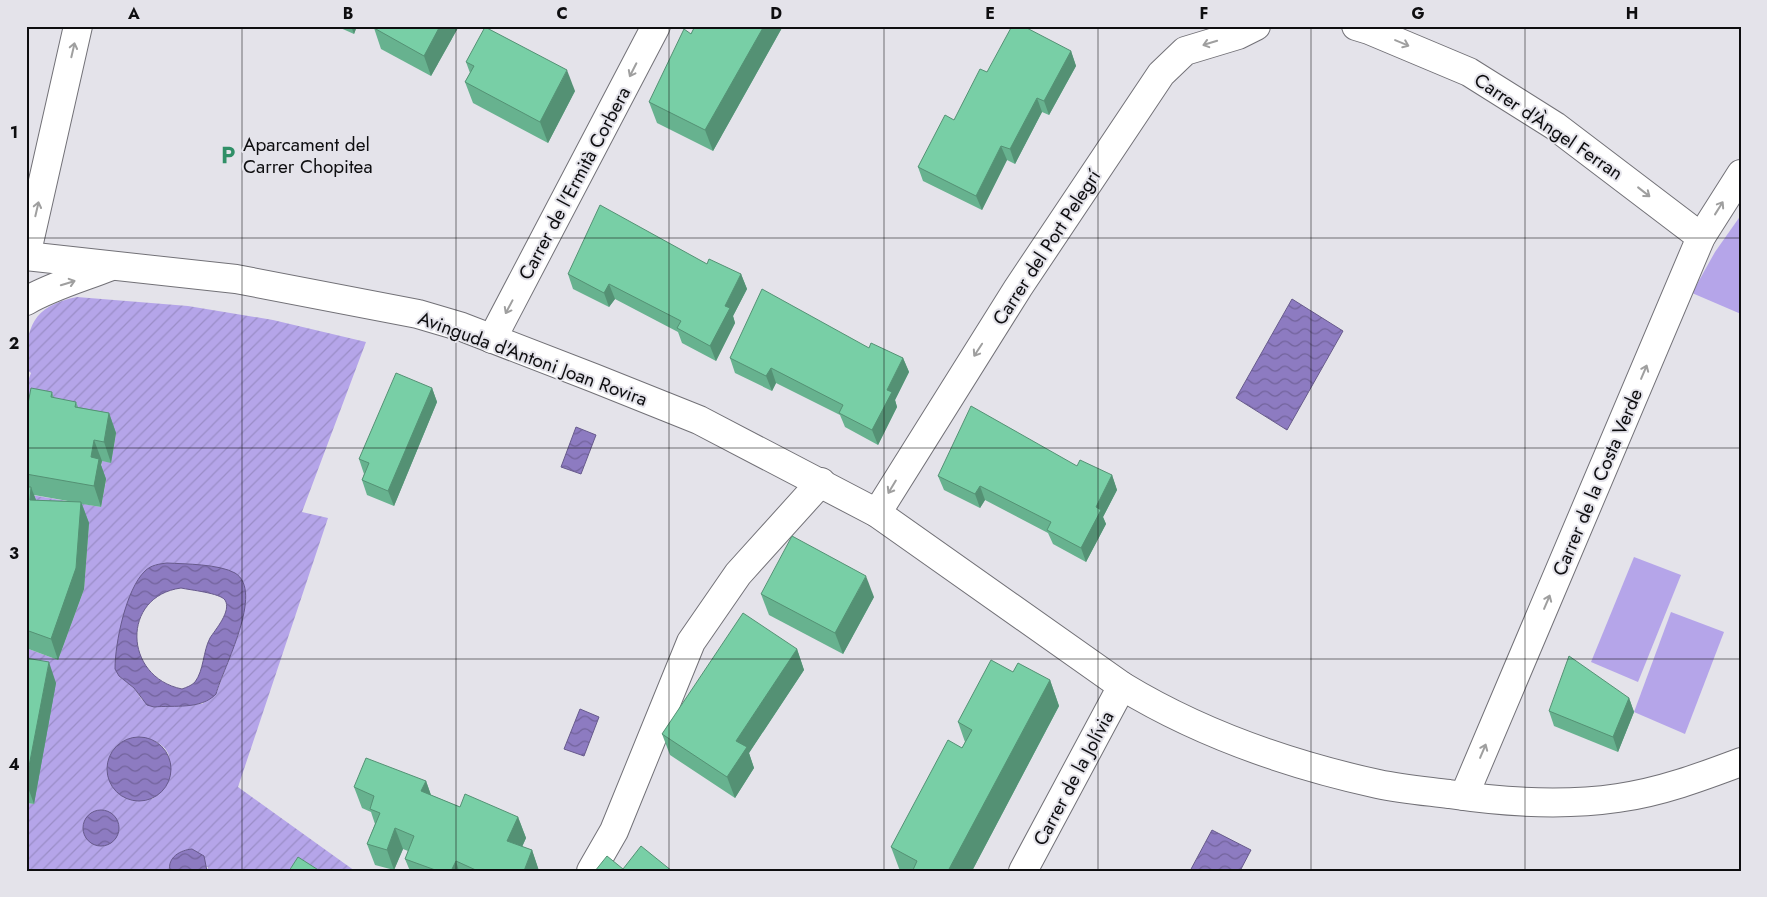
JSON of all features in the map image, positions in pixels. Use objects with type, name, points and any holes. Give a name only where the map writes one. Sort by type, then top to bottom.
[{"type":"street","points":[[26,256],[78,26]]},
{"type":"street","name":"Carrer de l'Ermità Corbera","points":[[492,339],[656,26]]},
{"type":"street","name":"Carrer del Port Pelegrí","points":[[876,513],[1018,288],[1160,74],[1185,51],[1238,34],[1256,26]]},
{"type":"street","name":"Carrer d'Àngel Ferran","points":[[1356,26],[1468,72],[1555,126],[1701,237]]},
{"type":"street","name":"Carrer de la Costa Verde","points":[[1464,796],[1701,237],[1741,174]]},
{"type":"street","name":"Avinguda d'Antoni Joan Rovira","points":[[26,256],[110,267],[236,279],[307,291],[418,314],[492,339],[699,420],[821,482],[876,513],[994,594],[1122,686],[1162,710],[1204,730],[1290,762],[1379,785],[1528,802],[1616,798],[1656,791],[1741,762]]},
{"type":"street","points":[[26,300],[44,290],[74,282],[110,267]]},
{"type":"street","points":[[591,871],[614,831],[696,635],[738,574],[821,482]]},
{"type":"street","name":"Carrer de la Jolívia","points":[[1023,871],[1122,686]]},
{"type":"shaded area","points":[[1741,215],[1741,314],[1692,293],[1715,252]]},
{"type":"shaded area","points":[[77,297],[188,306],[273,320],[366,342],[302,512],[328,518],[238,787],[355,871],[207,871],[208,867],[169,866],[170,871],[29,871],[26,803],[34,804],[26,648],[58,660],[84,589],[89,523],[38,520],[26,494],[101,507],[106,480],[99,478],[102,461],[111,462],[116,434],[26,478],[26,386],[31,373],[26,369],[26,354],[30,330],[41,313],[50,306]],"holes":[[[186,564],[234,573],[246,599],[238,635],[216,694],[202,704],[172,705],[142,700],[134,688],[119,676],[154,565]],[[133,737],[149,739],[159,743],[169,756],[166,784],[162,791],[152,799]]]},
{"type":"shaded area","points":[[1634,557],[1681,575],[1638,682],[1591,662]]},
{"type":"shaded area","points":[[1671,612],[1724,632],[1685,734],[1634,712]]},
{"type":"water","points":[[1292,299],[1343,331],[1287,430],[1236,398]]},
{"type":"water","points":[[576,427],[596,435],[581,474],[561,467]]},
{"type":"water","points":[[167,563],[211,566],[228,570],[235,573],[243,582],[246,596],[239,630],[216,694],[210,699],[195,705],[154,707],[147,705],[134,688],[119,676],[115,669],[119,631],[132,590],[138,579],[147,569],[155,565]],"holes":[[[181,588],[217,595],[225,600],[227,604],[225,615],[208,643],[198,677],[195,682],[182,689],[163,682],[149,669],[140,654],[137,637],[139,620],[148,605],[161,594]]]},
{"type":"water","points":[[580,709],[599,717],[584,756],[564,749]]},
{"type":"water","points":[[133,737],[145,737],[162,746],[169,757],[171,769],[169,781],[162,792],[145,801],[133,801],[121,796],[112,787],[107,775],[107,763],[112,751],[121,742]]},
{"type":"water","points":[[101,810],[113,816],[119,828],[113,840],[101,846],[89,840],[83,828],[89,816]]},
{"type":"water","points":[[1212,830],[1251,850],[1240,871],[1190,871]]},
{"type":"water","points":[[192,849],[204,856],[207,871],[170,871],[171,862],[176,855]]},
{"type":"building","points":[[374,26],[440,26],[424,56],[374,28]]},
{"type":"building","points":[[695,26],[764,26],[705,130],[649,102],[684,29],[691,34]]},
{"type":"building","points":[[1012,26],[1023,26],[1071,51],[1044,101],[1037,98],[1010,149],[1001,146],[976,196],[918,167],[945,115],[954,120],[980,69],[987,72]]},
{"type":"building","points":[[485,27],[567,70],[540,122],[465,82],[474,66],[466,62]]},
{"type":"building","points":[[600,205],[707,264],[709,259],[741,274],[725,306],[730,308],[710,346],[677,328],[681,321],[609,284],[604,293],[568,274]]},
{"type":"building","points":[[762,289],[869,348],[871,343],[903,358],[887,390],[892,392],[872,430],[839,413],[843,405],[771,368],[766,376],[730,358]]},
{"type":"building","points":[[396,373],[432,388],[388,491],[362,480],[369,463],[359,459]]},
{"type":"building","points":[[31,388],[52,392],[51,397],[76,402],[75,407],[109,413],[104,442],[94,440],[91,457],[99,459],[94,486],[26,474],[26,414]]},
{"type":"building","points":[[971,406],[1077,466],[1080,460],[1112,475],[1096,507],[1101,510],[1081,548],[1047,530],[1051,522],[980,486],[975,494],[938,476]]},
{"type":"building","points":[[26,487],[31,487],[30,500],[81,502],[76,568],[51,639],[26,630]]},
{"type":"building","points":[[792,536],[866,576],[835,633],[761,594]]},
{"type":"building","points":[[743,613],[797,649],[736,741],[747,747],[727,777],[662,734]]},
{"type":"building","points":[[1569,656],[1629,698],[1613,737],[1549,711]]},
{"type":"building","points":[[26,658],[49,662],[26,782]]},
{"type":"building","points":[[991,660],[1013,672],[1018,663],[1050,680],[948,871],[915,871],[913,870],[917,861],[891,847],[948,740],[962,748],[972,730],[958,722]]},
{"type":"building","points":[[366,758],[426,781],[421,791],[460,807],[465,794],[518,817],[507,841],[532,850],[524,871],[478,871],[456,861],[451,871],[438,871],[405,859],[414,836],[395,828],[387,850],[367,844],[380,813],[370,809],[374,796],[354,787]]},
{"type":"building","points":[[641,846],[672,871],[595,871],[607,856],[623,869]]},
{"type":"building","points":[[298,857],[320,871],[289,871]]},
{"type":"place","name":"Aparcament del Carrer Chopitea","points":[[228,155]]}]
